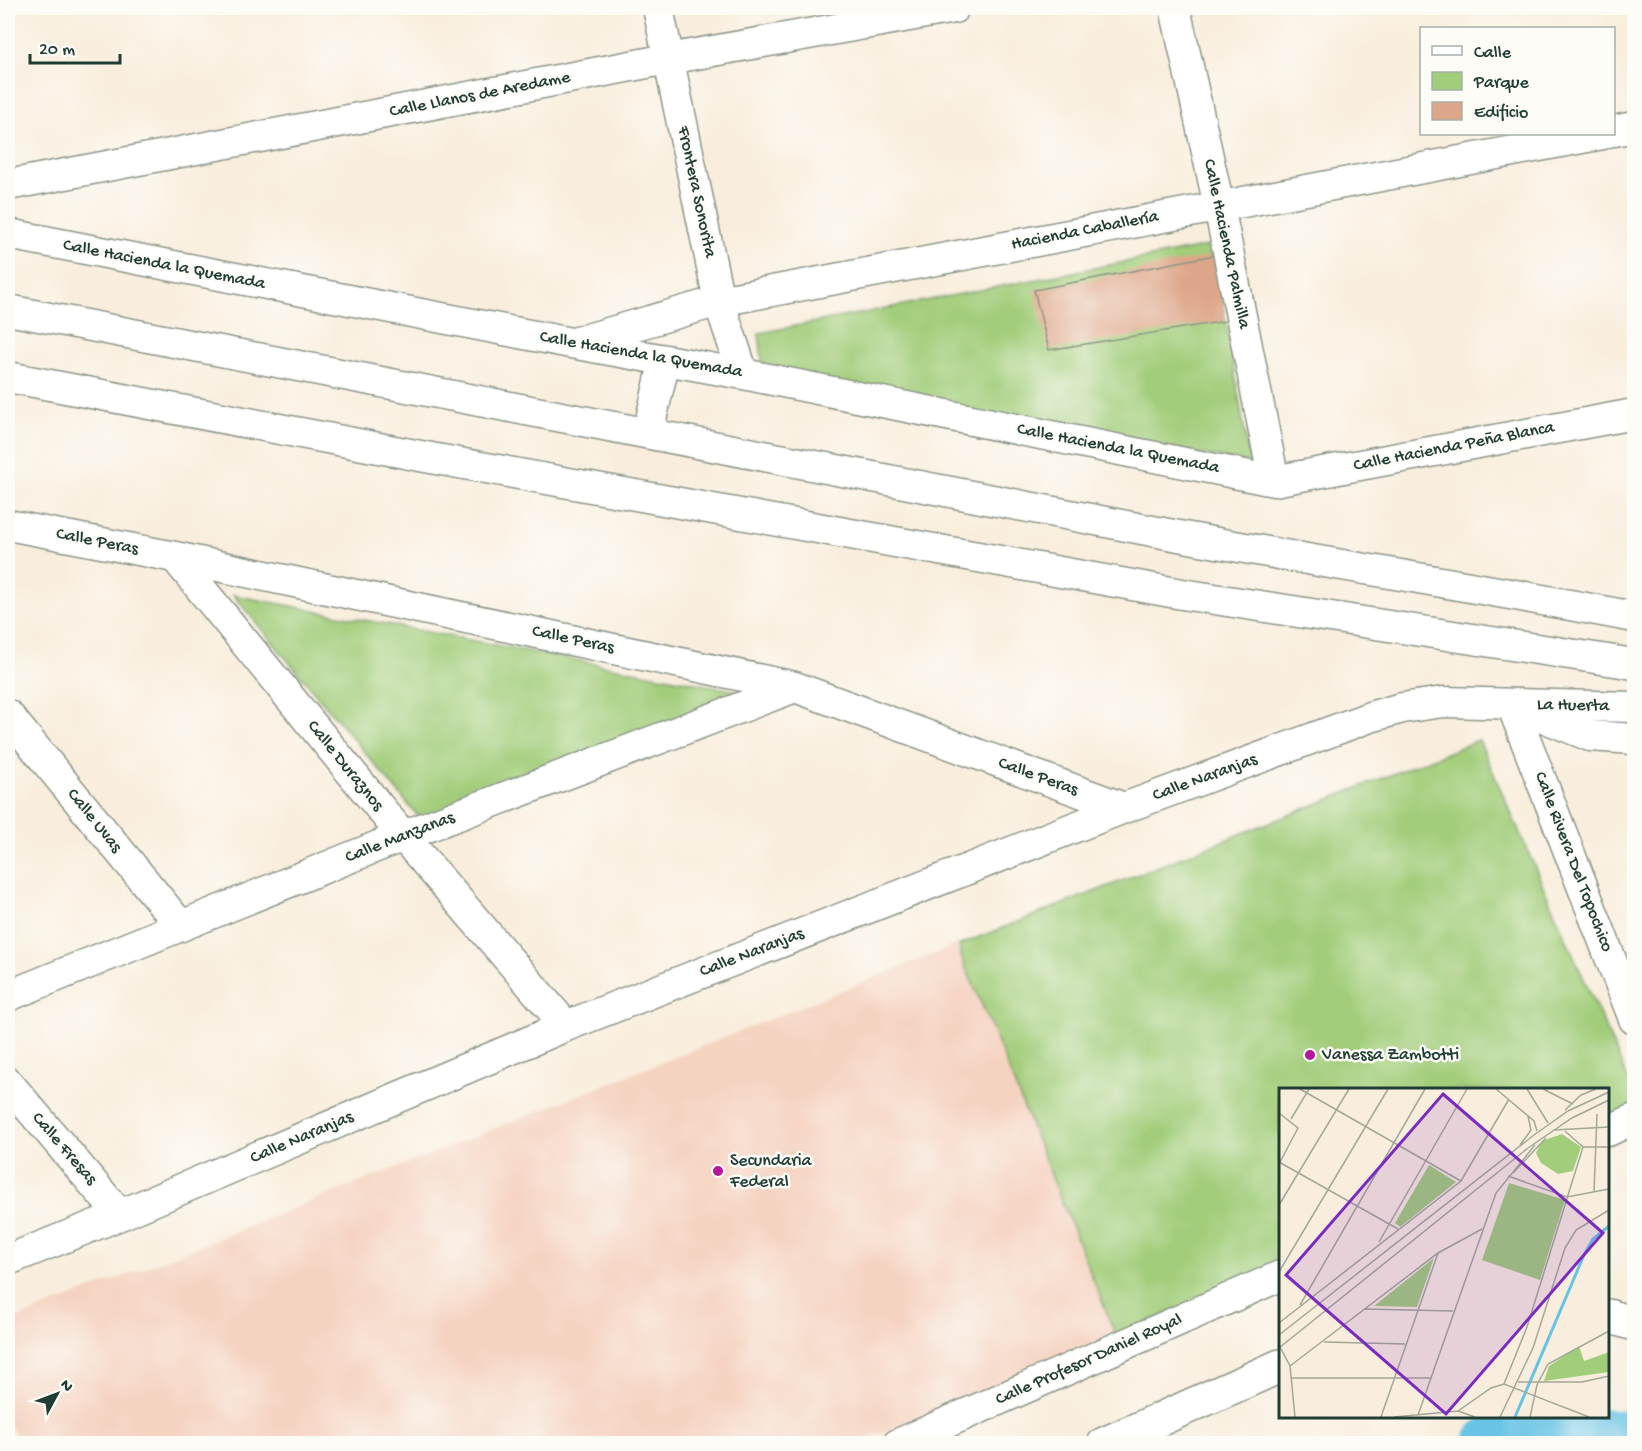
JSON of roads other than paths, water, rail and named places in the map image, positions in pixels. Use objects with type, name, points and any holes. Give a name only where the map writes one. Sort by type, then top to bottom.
[{"type":"main road","points":[[1609,1316],[1635,1324]]},
{"type":"main road","points":[[1104,1443],[1279,1367]]},
{"type":"street","name":"Frontera Sonorita","points":[[658,8],[719,301],[743,374]]},
{"type":"street","name":"Calle Llanos de Aredame","points":[[8,185],[668,59],[954,8]]},
{"type":"street","name":"Calle Hacienda Palmilla","points":[[1175,8],[1219,206],[1274,481]]},
{"type":"street","points":[[1615,131],[1635,128]]},
{"type":"street","name":"Hacienda Caballería","points":[[571,343],[719,301],[1598,135]]},
{"type":"street","name":"Calle Hacienda la Quemada","points":[[8,234],[743,374],[1274,481]]},
{"type":"street","points":[[8,310],[1172,535],[1635,617]]},
{"type":"street","points":[[648,432],[665,360]]},
{"type":"street","points":[[8,377],[454,462],[1182,594],[1635,664]]},
{"type":"street","name":"Calle Hacienda Peña Blanca","points":[[1274,481],[1635,414]]},
{"type":"street","name":"Calle Peras","points":[[8,525],[175,557],[795,687],[1124,808]]},
{"type":"street","name":"Calle Duraznos","points":[[175,557],[403,836],[567,1026]]},
{"type":"street","name":"Calle Manzanas","points":[[8,996],[403,836],[795,687]]},
{"type":"street","name":"Calle Naranjas","points":[[8,1260],[567,1026],[1124,808],[1370,717],[1402,708],[1443,702],[1512,705]]},
{"type":"street","points":[[1512,705],[1590,736],[1635,740]]},
{"type":"street","name":"La Huerta","points":[[1512,705],[1635,707]]},
{"type":"street","name":"Calle Rivera Del Topochico","points":[[1512,705],[1635,1019]]},
{"type":"street","name":"Calle Uvas","points":[[8,716],[181,926]]},
{"type":"street","name":"Calle Fresas","points":[[8,1083],[120,1215]]},
{"type":"street","points":[[1609,1131],[1635,1119]]},
{"type":"street","name":"Calle Profesor Daniel Royal","points":[[898,1443],[1279,1277]]},
{"type":"waterway","points":[[1490,1444],[1567,1430],[1634,1440]]},
{"type":"place","name":"Vanessa Zambotti","points":[[1310,1055]]},
{"type":"place","name":"Secundaria Federal","points":[[718,1171]]}]
